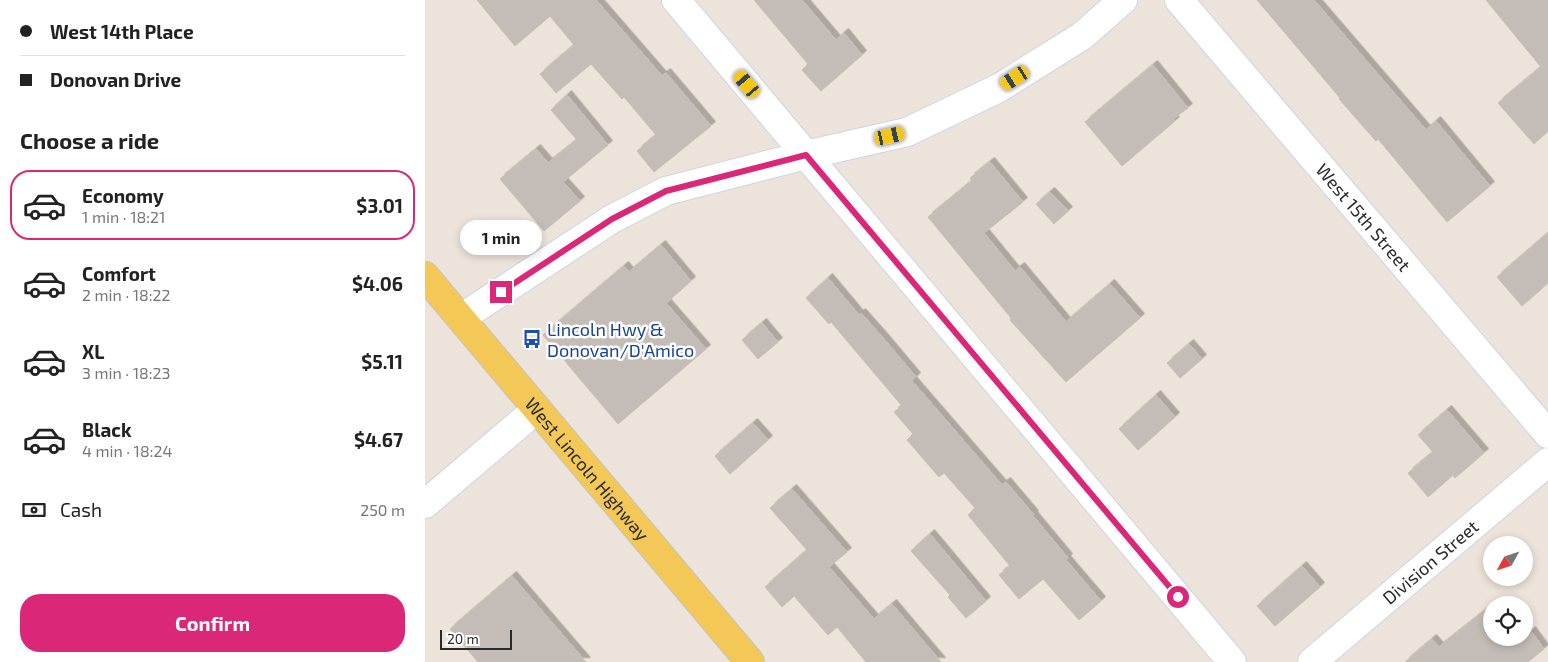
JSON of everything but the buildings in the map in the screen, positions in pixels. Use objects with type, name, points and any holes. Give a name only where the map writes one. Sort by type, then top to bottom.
[{"type":"main road","name":"West Lincoln Highway","points":[[425,276],[750,662]]},
{"type":"street","points":[[677,0],[1231,662]]},
{"type":"street","points":[[461,318],[612,219],[666,191],[806,155],[907,132],[999,88],[1082,36],[1123,0]]},
{"type":"street","name":"West 15th Street","points":[[1179,0],[1548,434]]},
{"type":"street","points":[[425,504],[537,409]]},
{"type":"street","name":"Division Street","points":[[1312,662],[1548,462]]},
{"type":"place","name":"Lincoln Hwy & Donovan/D'Amico","points":[[532,339]]},
{"type":"route","points":[[501,292],[612,219],[666,191],[806,155],[1178,597]]}]
